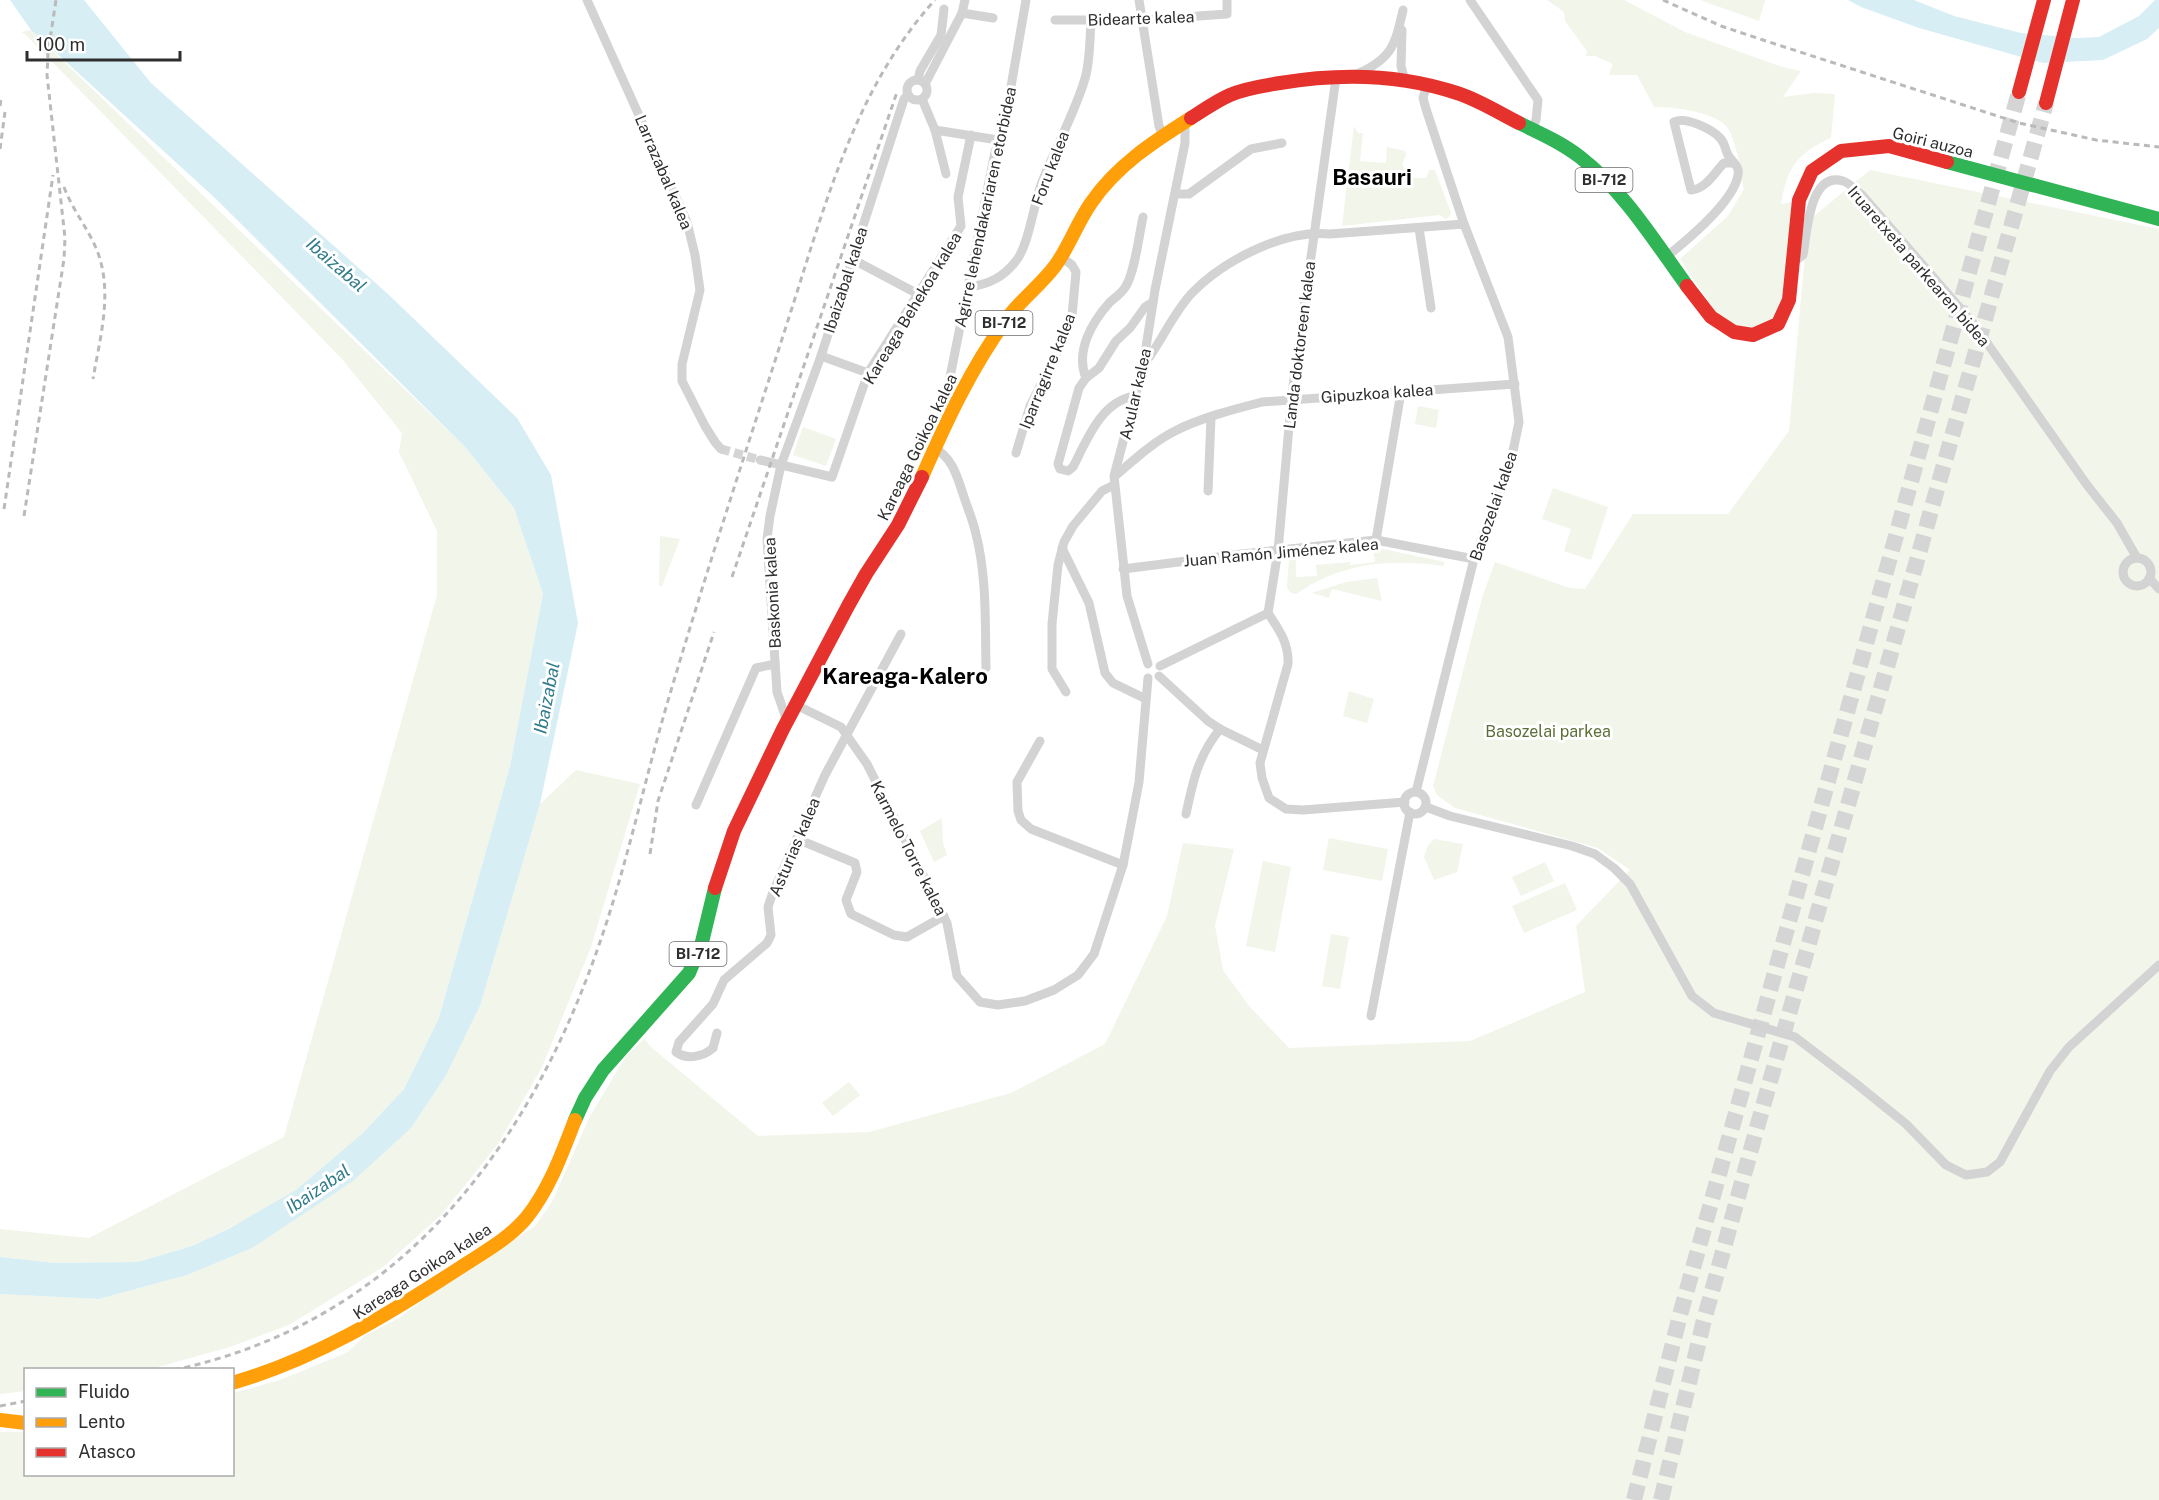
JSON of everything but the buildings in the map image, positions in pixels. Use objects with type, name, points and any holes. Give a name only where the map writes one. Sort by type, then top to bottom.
[{"type":"main road","points":[[2019,92],[2044,0]]},
{"type":"main road","points":[[2046,103],[2073,0]]},
{"type":"main road","name":"Kareaga Goikoa kalea","points":[[234,1382],[289,1365],[349,1337],[489,1249],[522,1223],[532,1210],[552,1177],[573,1124],[592,1086],[619,1049],[681,985],[689,972],[706,934],[715,887],[732,839],[787,721],[860,585],[905,514],[951,412],[981,357],[1007,318],[1047,276],[1061,257],[1083,215],[1102,188],[1130,159],[1163,136],[1218,101],[1245,90],[1274,84],[1342,77],[1405,81],[1460,94],[1534,125],[1592,168],[1603,177],[1705,311],[1731,332],[1757,335]]},
{"type":"main road","name":"Goiri auzoa","points":[[1757,335],[1770,330],[1778,323],[1790,300],[1797,201],[1802,184],[1811,169],[1834,153],[1867,145],[1889,146],[2095,204],[2159,219]]},
{"type":"main road","points":[[3,1420],[24,1423]]},
{"type":"street","name":"Larrazabal kalea","points":[[587,0],[673,186],[687,222],[700,290],[681,372],[682,381],[705,426],[721,449]]},
{"type":"street","points":[[921,82],[962,13],[964,0]]},
{"type":"street","name":"Agirre lehendakariaren etorbidea","points":[[951,412],[946,397],[998,140],[1004,128],[1026,0]]},
{"type":"street","points":[[1139,0],[1159,126],[1163,136]]},
{"type":"street","name":"Bidearte kalea","points":[[1055,20],[1142,20],[1227,14],[1227,0]]},
{"type":"street","points":[[1470,0],[1538,100],[1534,125]]},
{"type":"street","points":[[1342,77],[1356,75],[1378,64],[1392,49],[1403,5]]},
{"type":"street","points":[[1403,5],[1401,66],[1405,81]]},
{"type":"street","points":[[921,82],[910,83],[907,89],[908,95],[916,100],[922,99],[927,92],[921,82],[920,71],[941,35],[944,9]]},
{"type":"street","points":[[962,13],[993,18]]},
{"type":"street","name":"Foru kalea","points":[[969,287],[986,285],[999,278],[1018,258],[1042,181],[1085,77],[1091,20]]},
{"type":"street","points":[[1378,64],[1378,72],[1384,80]]},
{"type":"street","name":"Landa doktoreen kalea","points":[[1268,613],[1278,551],[1292,399],[1314,232],[1342,77]]},
{"type":"street","name":"Basozelai kalea","points":[[1416,792],[1474,559],[1511,460],[1519,422],[1508,337],[1464,225],[1426,109],[1424,98],[1427,85]]},
{"type":"street","name":"Ibaizabal kalea","points":[[781,465],[821,356],[904,99],[908,95]]},
{"type":"street","points":[[922,99],[935,130],[946,174]]},
{"type":"street","points":[[1665,258],[1710,219],[1738,176],[1738,169],[1718,136],[1695,124],[1679,120],[1674,122],[1691,190],[1708,182],[1724,163],[1734,163]]},
{"type":"street","name":"Axular kalea","points":[[1148,664],[1127,596],[1114,481],[1143,366],[1153,302],[1185,143],[1185,122]]},
{"type":"street","points":[[935,130],[998,140]]},
{"type":"street","name":"Kareaga Behekoa kalea","points":[[781,465],[832,477],[868,373],[961,226],[958,197],[970,135]]},
{"type":"street","points":[[1176,194],[1189,194],[1251,149],[1282,143]]},
{"type":"street","name":"Iruaretxeta parkearen bidea","points":[[1793,259],[1798,259],[1803,255],[1814,195],[1822,186],[1834,180],[1845,181],[1862,195],[1973,323],[2087,485],[2117,523],[2137,558]]},
{"type":"street","points":[[1086,378],[1082,369],[1082,359],[1092,326],[1125,288],[1143,217]]},
{"type":"street","points":[[1143,366],[1192,293],[1243,256],[1283,240],[1314,232],[1329,234],[1464,225]]},
{"type":"street","points":[[1419,228],[1431,308]]},
{"type":"street","name":"Iparragirre kalea","points":[[1016,453],[1030,406],[1072,316],[1076,272],[1072,265],[1061,257]]},
{"type":"street","points":[[852,259],[918,294]]},
{"type":"street","points":[[1136,396],[1124,399],[1103,416],[1095,425],[1073,467],[1068,471],[1060,469],[1058,464],[1079,388],[1086,378],[1099,368],[1116,341],[1130,328],[1145,307],[1153,302]]},
{"type":"street","points":[[821,356],[868,373]]},
{"type":"street","name":"Gipuzkoa kalea","points":[[1066,692],[1052,669],[1051,639],[1058,565],[1062,548],[1073,526],[1102,491],[1151,446],[1175,431],[1263,402],[1515,384]]},
{"type":"street","points":[[1376,540],[1401,392]]},
{"type":"street","points":[[1208,491],[1211,418]]},
{"type":"street","points":[[934,448],[945,455],[953,465],[976,533],[985,602],[986,668]]},
{"type":"street","points":[[760,460],[781,465]]},
{"type":"street","name":"Baskonia kalea","points":[[781,465],[767,539],[777,692],[787,721]]},
{"type":"street","name":"Juan Ramón Jiménez kalea","points":[[1123,569],[1376,540],[1474,559]]},
{"type":"street","points":[[1062,548],[1089,603],[1105,673],[1113,683],[1146,699]]},
{"type":"street","points":[[2149,578],[2143,584],[2134,585],[2124,577],[2124,568],[2126,564],[2137,558],[2149,565],[2149,578],[2159,589]]},
{"type":"street","points":[[1263,750],[1208,721],[1159,671],[1153,662],[1148,664],[1144,671],[1148,678],[1155,679],[1159,671],[1268,613],[1286,643],[1288,657],[1285,676],[1260,763],[1269,798],[1286,809],[1303,810],[1405,802]]},
{"type":"street","name":"Asturias kalea","points":[[717,1033],[713,1048],[705,1054],[687,1056],[676,1052],[679,1042],[713,1004],[724,980],[767,943],[771,935],[768,907],[772,892],[853,719],[901,634]]},
{"type":"street","points":[[696,805],[756,668],[775,664]]},
{"type":"street","name":"Karmelo Torre kalea","points":[[796,705],[842,727],[867,764],[947,923],[957,976],[980,1002],[998,1005],[1025,1001],[1054,990],[1078,975],[1094,954],[1123,865],[1139,782],[1148,678]]},
{"type":"street","points":[[1186,814],[1195,773],[1207,746],[1220,729]]},
{"type":"street","points":[[1040,741],[1017,782],[1018,811],[1021,820],[1031,829],[1123,865]]},
{"type":"street","points":[[1416,792],[1425,797],[1426,807],[1418,814],[1410,812],[1406,808],[1407,796],[1416,792]]},
{"type":"street","points":[[1426,807],[1450,816],[1572,846],[1595,854],[1630,884],[1692,996],[1713,1013],[1795,1037],[1906,1124],[1946,1165],[1966,1175],[1987,1172],[2000,1162],[2050,1071],[2069,1047],[2159,965]]},
{"type":"street","points":[[1371,1016],[1410,812]]},
{"type":"street","points":[[797,839],[855,863],[857,872],[846,900],[851,914],[894,935],[907,937],[944,916]]},
{"type":"green space","points":[[1547,0],[1624,0],[1685,32],[1782,67],[1801,71],[1783,97],[1814,93],[1835,94],[1831,138],[1802,156],[1790,171],[1783,191],[1781,204],[1797,201],[1793,259],[1779,316],[1751,331],[1735,328],[1720,318],[1680,259],[1728,216],[1744,189],[1730,131],[1720,121],[1702,113],[1654,107],[1637,75],[1609,75],[1613,64],[1595,56],[1586,56],[1587,51],[1565,21],[1564,12]]},
{"type":"green space","points":[[1700,0],[1765,0],[1759,21]]},
{"type":"green space","points":[[31,30],[466,448],[514,508],[543,594],[510,766],[439,1018],[404,1089],[362,1134],[298,1194],[192,1246],[138,1262],[55,1263],[0,1257],[0,1229],[89,1238],[284,1137],[437,595],[437,531],[399,452],[402,433],[342,359],[21,32]]},
{"type":"green space","points":[[1354,126],[1358,133],[1363,133],[1360,161],[1386,163],[1387,147],[1405,151],[1406,155],[1402,164],[1410,178],[1426,178],[1429,170],[1435,170],[1451,213],[1449,217],[1446,219],[1439,215],[1342,226]]},
{"type":"green space","name":"Basozelai parkea","points":[[1870,170],[2159,229],[2159,1500],[0,1500],[0,1432],[24,1432],[24,1476],[234,1476],[234,1393],[280,1380],[348,1352],[364,1336],[399,1318],[459,1274],[535,1226],[552,1202],[590,1116],[626,1056],[644,1039],[758,1136],[869,1132],[1011,1093],[1105,1044],[1167,916],[1183,843],[1234,849],[1215,926],[1223,970],[1249,1006],[1289,1048],[1470,1041],[1585,992],[1576,926],[1630,870],[1598,848],[1455,808],[1437,795],[1433,786],[1482,598],[1495,562],[1570,588],[1585,589],[1633,514],[1728,514],[1789,431],[1808,221]]},
{"type":"green space","points":[[1418,406],[1439,410],[1436,428],[1415,424]]},
{"type":"green space","points":[[803,427],[836,439],[826,466],[793,455]]},
{"type":"green space","points":[[1553,488],[1608,507],[1591,560],[1564,551],[1571,529],[1542,519]]},
{"type":"green space","points":[[660,536],[680,539],[662,586],[659,586]]},
{"type":"green space","points":[[1373,547],[1445,562],[1443,566],[1394,563],[1363,566],[1331,575],[1296,594],[1291,593],[1287,588],[1291,556],[1296,558],[1296,577],[1317,576],[1316,565],[1375,562]]},
{"type":"green space","points":[[1377,578],[1382,601],[1332,589],[1329,598],[1312,593],[1346,582]]},
{"type":"green space","points":[[1349,691],[1374,699],[1367,723],[1343,716]]},
{"type":"green space","points":[[576,770],[640,784],[591,947],[542,1067],[498,1144],[441,1215],[383,1267],[289,1325],[230,1347],[155,1368],[24,1368],[24,1391],[0,1394],[0,1294],[99,1299],[187,1275],[252,1248],[411,1128],[445,1077],[480,1006],[540,804]]},
{"type":"green space","points":[[942,818],[943,843],[947,855],[934,862],[920,831]]},
{"type":"green space","points":[[1329,838],[1388,849],[1382,881],[1323,870]]},
{"type":"green space","points":[[1434,839],[1463,844],[1457,872],[1434,880],[1424,857],[1428,845]]},
{"type":"green space","points":[[1263,861],[1291,867],[1275,952],[1246,946]]},
{"type":"green space","points":[[1545,862],[1554,881],[1521,896],[1512,877]]},
{"type":"green space","points":[[1565,883],[1577,910],[1524,933],[1512,906]]},
{"type":"green space","points":[[1331,934],[1349,937],[1340,989],[1322,986]]},
{"type":"green space","points":[[849,1082],[860,1095],[833,1116],[822,1103]]},
{"type":"water","name":"Ibaizabal","points":[[10,0],[84,0],[151,83],[389,295],[517,418],[551,475],[578,623],[540,804],[480,1006],[445,1077],[411,1128],[353,1181],[252,1248],[187,1275],[99,1299],[0,1294],[0,1257],[55,1263],[138,1262],[192,1246],[230,1228],[296,1190],[362,1134],[404,1089],[439,1018],[510,766],[543,594],[514,508],[466,448],[215,198],[31,30]]},
{"type":"water","points":[[1848,0],[1914,0],[1954,16],[2021,33],[2077,38],[2099,37],[2139,16],[2155,0],[2159,0],[2159,28],[2147,39],[2103,60],[2043,63],[1919,28]]},
{"type":"tunnel","points":[[1634,1500],[1680,1315],[2019,92]]},
{"type":"tunnel","points":[[1661,1500],[1703,1324],[1758,1124],[2046,103]]},
{"type":"tunnel","points":[[721,449],[760,460]]},
{"type":"railway","points":[[24,516],[64,259],[65,238],[47,75],[56,0]]},
{"type":"railway","points":[[181,1368],[254,1346],[326,1312],[389,1268],[445,1216],[493,1156],[535,1089],[571,1018],[610,913],[682,655],[817,229],[846,147],[884,70],[908,34],[935,0]]},
{"type":"railway","points":[[1663,0],[1721,26],[2019,123],[2096,140],[2159,147]]},
{"type":"railway","points":[[732,577],[897,92]]},
{"type":"railway","points":[[0,106],[1,99]]},
{"type":"railway","points":[[0,149],[5,112]]},
{"type":"railway","points":[[4,509],[53,175]]},
{"type":"railway","points":[[64,187],[96,248],[104,280],[104,314],[93,379]]},
{"type":"railway","points":[[650,854],[658,801],[714,632]]},
{"type":"railway","points":[[0,1406],[24,1401]]},
{"type":"traffic: fast","points":[[1519,123],[1566,147],[1596,170],[1625,201],[1687,286]]},
{"type":"traffic: fast","points":[[1947,162],[2159,219]]},
{"type":"traffic: fast","points":[[575,1120],[585,1098],[603,1070],[689,973],[702,942],[715,888]]},
{"type":"traffic: slow","points":[[922,477],[981,357],[1012,313],[1055,266],[1086,211],[1101,190],[1136,156],[1191,118]]},
{"type":"traffic: slow","points":[[234,1382],[292,1362],[349,1335],[504,1239],[520,1225],[535,1206],[555,1170],[575,1120]]},
{"type":"traffic: slow","points":[[0,1420],[24,1423]]},
{"type":"traffic: jam","points":[[2019,92],[2044,0]]},
{"type":"traffic: jam","points":[[2046,103],[2073,0]]},
{"type":"traffic: jam","points":[[1191,118],[1225,97],[1248,89],[1302,80],[1369,77],[1414,82],[1457,93],[1519,123]]},
{"type":"traffic: jam","points":[[1687,286],[1711,317],[1734,332],[1753,335],[1778,324],[1789,300],[1799,200],[1812,171],[1841,151],[1889,146],[1947,162]]},
{"type":"traffic: jam","points":[[715,888],[734,831],[783,729],[848,606],[898,525],[922,477]]},
{"type":"district","name":"Basauri","points":[[1372,177]]},
{"type":"district","name":"Kareaga-Kalero","points":[[905,676]]}]
